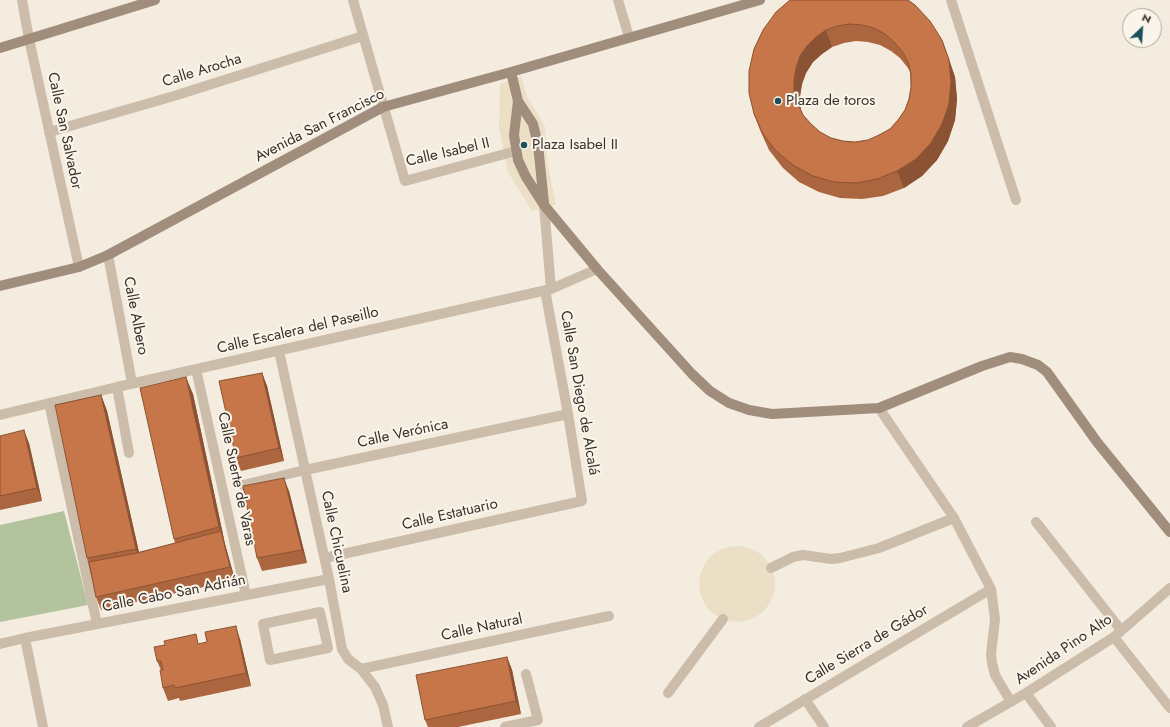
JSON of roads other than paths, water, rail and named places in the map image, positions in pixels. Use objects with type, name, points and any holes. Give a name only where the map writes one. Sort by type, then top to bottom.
[{"type":"street","name":"Calle San Salvador","points":[[22,0],[29,39],[79,267]]},
{"type":"street","points":[[0,48],[143,2],[155,0]]},
{"type":"street","name":"Calle Isabel II","points":[[353,0],[405,181],[516,151]]},
{"type":"street","points":[[618,0],[629,37]]},
{"type":"street","name":"Avenida San Francisco","points":[[0,286],[79,267],[108,255],[384,107],[759,0]]},
{"type":"street","points":[[951,0],[1016,200]]},
{"type":"street","name":"Calle Arocha","points":[[49,132],[174,96],[363,36]]},
{"type":"street","points":[[511,72],[518,101],[533,124],[538,145],[544,205]]},
{"type":"street","points":[[518,101],[514,135],[518,160],[526,177],[544,205],[597,269],[692,374],[710,391],[729,403],[749,410],[772,414],[879,408],[982,366],[1010,357],[1022,359],[1038,365],[1047,372],[1097,442],[1170,532]]},
{"type":"street","name":"Calle San Diego de Alcalá","points":[[544,205],[548,290],[582,501]]},
{"type":"street","name":"Calle Albero","points":[[108,255],[132,383]]},
{"type":"street","name":"Calle Escalera del Paseillo","points":[[0,415],[132,383],[548,290],[597,269]]},
{"type":"street","name":"Calle Chicuelina","points":[[278,351],[325,558],[342,649],[348,659],[361,669],[375,687],[383,705],[388,727]]},
{"type":"street","name":"Calle Suerte de Varas","points":[[196,369],[246,595]]},
{"type":"street","points":[[117,387],[129,452]]},
{"type":"street","points":[[49,403],[97,624]]},
{"type":"street","points":[[879,408],[954,518],[991,589],[995,619],[991,654],[992,663],[995,675],[1011,702]]},
{"type":"street","name":"Calle Verónica","points":[[243,485],[305,470],[568,414]]},
{"type":"street","name":"Calle Estatuario","points":[[325,558],[582,501]]},
{"type":"street","points":[[771,568],[784,561],[803,555],[831,559],[879,548],[954,518]]},
{"type":"street","points":[[1036,522],[1170,708]]},
{"type":"street","name":"Calle Cabo San Adrián","points":[[0,644],[329,579]]},
{"type":"street","name":"Avenida Pino Alto","points":[[967,727],[1026,693],[1117,634],[1170,588]]},
{"type":"street","name":"Calle Sierra de Gádor","points":[[760,727],[991,589]]},
{"type":"street","points":[[320,612],[328,648],[270,660],[263,624],[320,612]]},
{"type":"street","name":"Calle Natural","points":[[361,669],[609,616]]},
{"type":"street","points":[[668,693],[723,619]]},
{"type":"street","points":[[25,638],[43,727]]},
{"type":"street","points":[[505,727],[538,720],[526,674]]},
{"type":"street","points":[[1026,693],[1051,727]]},
{"type":"street","points":[[805,699],[824,727]]},
{"type":"place","name":"Plaza de toros","points":[[778,101]]},
{"type":"place","name":"Plaza Isabel II","points":[[524,145]]}]
